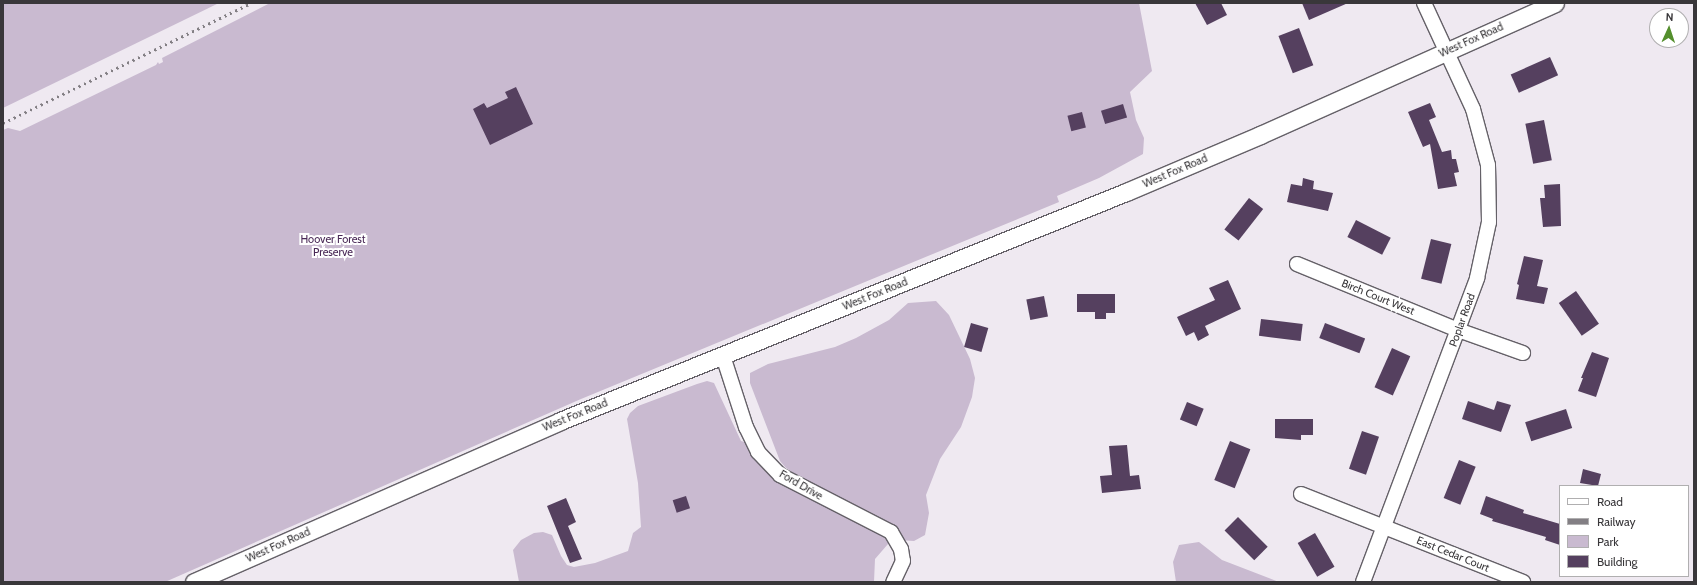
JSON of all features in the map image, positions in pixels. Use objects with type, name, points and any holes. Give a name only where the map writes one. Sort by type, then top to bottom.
[{"type":"street","name":"Poplar Road","points":[[1363,582],[1477,278],[1489,222],[1488,165],[1473,109],[1424,3]]},
{"type":"street","name":"West Fox Road","points":[[194,582],[486,452],[1126,192],[1260,135],[1555,3]]},
{"type":"street","name":"Birch Court West","points":[[1297,264],[1458,330],[1523,353]]},
{"type":"street","name":"Ford Drive","points":[[723,356],[746,426],[758,452],[780,475],[891,532],[901,549],[903,561],[893,582]]},
{"type":"street","name":"East Cedar Court","points":[[1301,494],[1384,525],[1523,582]]},
{"type":"green space","points":[[3,3],[219,3],[3,108]]},
{"type":"green space","name":"Hoover Forest Preserve","points":[[270,3],[1139,3],[1152,71],[1130,92],[1136,120],[1144,138],[1143,154],[1099,178],[1057,196],[1059,202],[581,399],[165,582],[3,582],[3,130],[8,128],[20,131],[156,65],[158,62],[159,64],[163,62],[162,58]]},
{"type":"green space","points":[[936,301],[949,315],[970,359],[975,378],[972,397],[961,427],[940,459],[926,495],[929,513],[925,535],[914,541],[898,540],[888,544],[875,559],[874,582],[519,582],[513,550],[521,540],[534,533],[543,532],[552,535],[561,556],[567,565],[574,567],[595,563],[628,551],[633,533],[641,527],[638,483],[627,419],[630,413],[638,406],[697,384],[707,381],[714,383],[741,441],[748,443],[752,452],[810,484],[786,468],[780,461],[750,383],[750,373],[768,364],[835,347],[856,338],[889,320],[908,303]]},
{"type":"green space","points":[[1199,542],[1222,560],[1279,582],[1176,582],[1173,562],[1179,545]]},
{"type":"building","points":[[1195,3],[1221,3],[1227,15],[1207,25]]},
{"type":"building","points":[[1302,3],[1348,3],[1309,20]]},
{"type":"building","points":[[1299,28],[1313,65],[1293,73],[1278,36]]},
{"type":"building","points":[[1550,57],[1558,75],[1519,93],[1511,74]]},
{"type":"building","points":[[516,87],[533,124],[490,145],[473,109],[484,103],[487,108],[508,98],[505,92]]},
{"type":"building","points":[[1430,103],[1436,117],[1429,120],[1442,152],[1451,150],[1452,159],[1456,159],[1459,172],[1454,173],[1457,186],[1438,189],[1430,144],[1423,147],[1408,112]]},
{"type":"building","points":[[1123,104],[1127,117],[1105,124],[1101,111]]},
{"type":"building","points":[[1082,112],[1086,128],[1071,131],[1067,116]]},
{"type":"building","points":[[1544,120],[1552,160],[1533,164],[1525,124]]},
{"type":"building","points":[[1303,178],[1314,181],[1313,189],[1333,193],[1328,211],[1287,202],[1291,184],[1302,186]]},
{"type":"building","points":[[1560,184],[1561,226],[1543,227],[1540,198],[1545,198],[1544,185]]},
{"type":"building","points":[[1249,198],[1263,209],[1239,241],[1224,230]]},
{"type":"building","points":[[1356,220],[1391,238],[1382,255],[1347,237]]},
{"type":"building","points":[[1431,239],[1451,244],[1441,284],[1421,279]]},
{"type":"building","points":[[1524,256],[1543,260],[1537,286],[1548,288],[1544,304],[1516,299],[1519,285],[1517,284]]},
{"type":"building","points":[[1228,280],[1241,309],[1205,326],[1209,335],[1198,341],[1194,332],[1186,336],[1177,317],[1215,300],[1209,288]]},
{"type":"building","points":[[1576,291],[1599,324],[1582,336],[1559,303]]},
{"type":"building","points":[[1077,294],[1115,294],[1115,313],[1106,313],[1106,319],[1095,319],[1095,312],[1077,312]]},
{"type":"building","points":[[1044,296],[1048,317],[1030,320],[1026,299]]},
{"type":"building","points":[[1261,319],[1303,324],[1301,341],[1259,336]]},
{"type":"building","points":[[971,323],[988,328],[981,352],[964,347]]},
{"type":"building","points":[[1325,323],[1365,338],[1359,353],[1319,338]]},
{"type":"building","points":[[1392,348],[1410,356],[1393,395],[1375,387]]},
{"type":"building","points":[[1592,352],[1609,358],[1596,397],[1578,391],[1583,378],[1581,378]]},
{"type":"building","points":[[1468,401],[1494,410],[1497,401],[1511,405],[1501,432],[1462,419]]},
{"type":"building","points":[[1187,402],[1204,409],[1197,426],[1180,420]]},
{"type":"building","points":[[1566,409],[1572,428],[1531,441],[1525,422]]},
{"type":"building","points":[[1275,419],[1313,419],[1313,435],[1301,435],[1301,440],[1275,438]]},
{"type":"building","points":[[1362,431],[1379,437],[1366,475],[1349,469]]},
{"type":"building","points":[[1230,441],[1250,449],[1235,488],[1214,480]]},
{"type":"building","points":[[1127,445],[1130,476],[1139,475],[1141,489],[1102,493],[1100,476],[1112,475],[1109,446]]},
{"type":"building","points":[[1459,460],[1476,467],[1460,505],[1444,498]]},
{"type":"building","points":[[1583,469],[1601,474],[1598,485],[1580,483]]},
{"type":"building","points":[[686,496],[690,508],[677,513],[673,500]]},
{"type":"building","points":[[1486,496],[1524,510],[1523,513],[1559,524],[1559,545],[1545,540],[1546,537],[1492,521],[1493,519],[1480,514]]},
{"type":"building","points":[[566,498],[576,522],[568,526],[582,559],[570,563],[547,506]]},
{"type":"building","points":[[1238,517],[1268,547],[1254,560],[1225,530]]},
{"type":"building","points":[[1315,533],[1334,567],[1317,577],[1298,543]]},
{"type":"railway","points":[[3,123],[251,3]]}]
